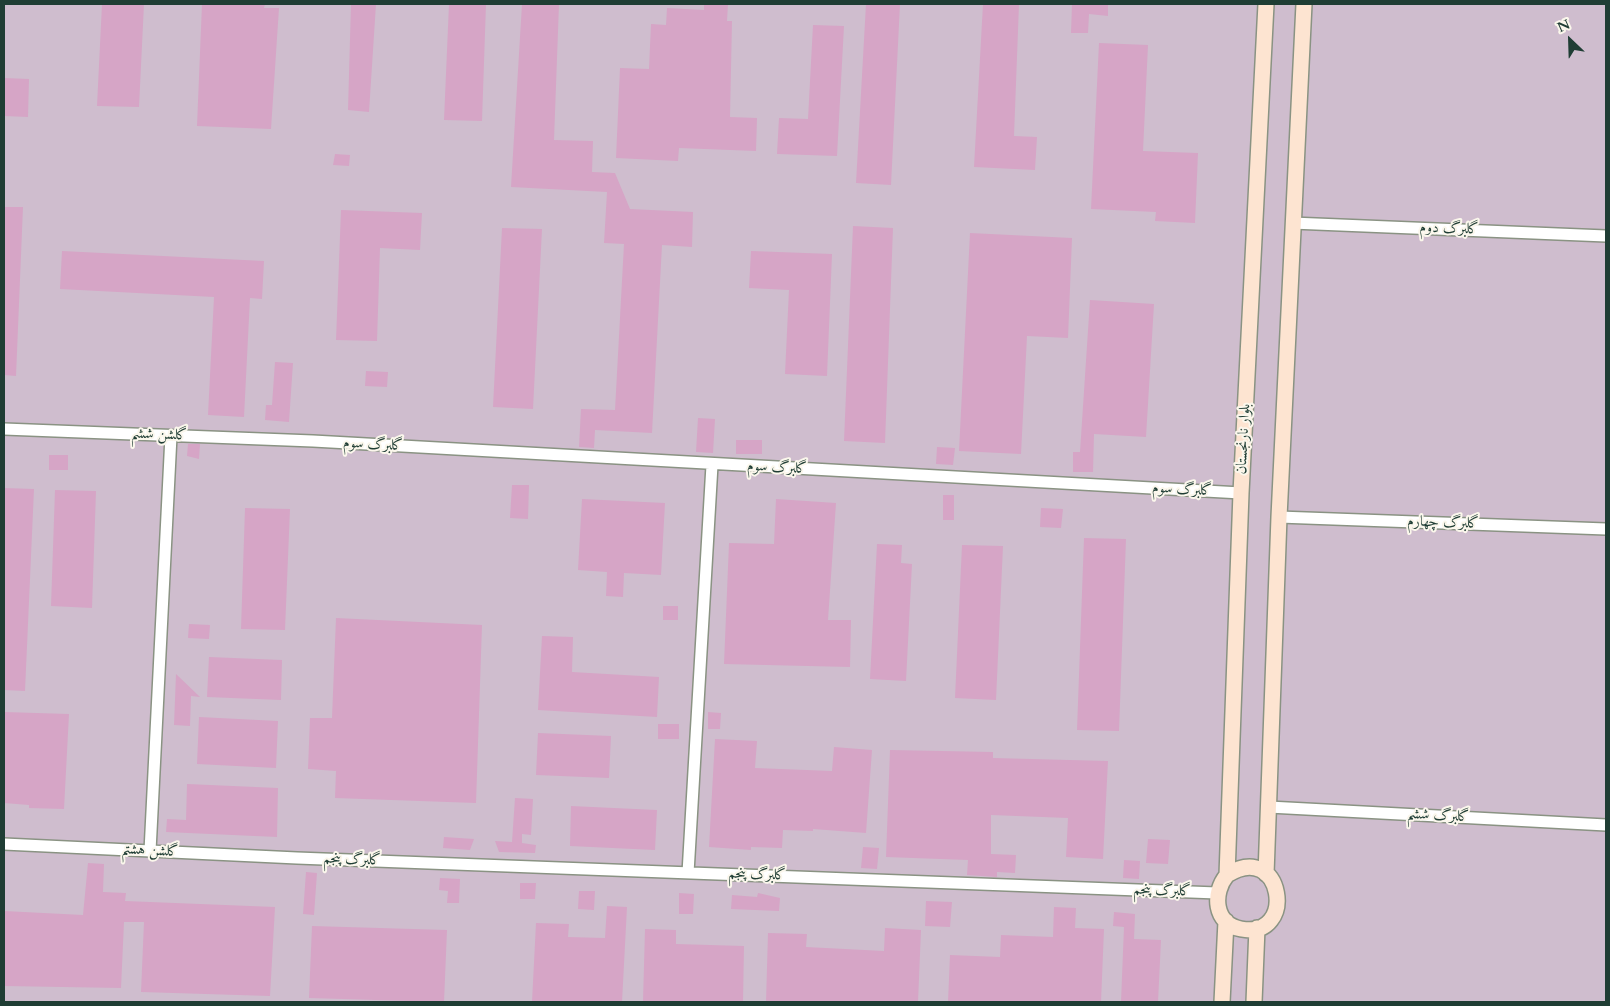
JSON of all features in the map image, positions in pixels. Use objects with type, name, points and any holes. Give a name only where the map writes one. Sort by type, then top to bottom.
[{"type":"street","name":"بلوار نارنجستان","points":[[1217,893],[1227,875],[1241,493],[1266,4]]},
{"type":"street","points":[[1266,874],[1279,517],[1304,4]]},
{"type":"street","name":"گلبرگ دوم","points":[[1292,223],[1606,236]]},
{"type":"street","name":"گلشن ششم","points":[[4,429],[314,441]]},
{"type":"street","points":[[150,851],[171,436]]},
{"type":"street","name":"گلبرگ سوم","points":[[314,441],[712,465],[1241,493]]},
{"type":"street","points":[[688,873],[712,465]]},
{"type":"street","name":"گلبرگ چهارم","points":[[1279,517],[1606,529]]},
{"type":"street","name":"گلبرگ ششم","points":[[1269,808],[1606,825]]},
{"type":"street","name":"گلشن هشتم","points":[[4,844],[297,858]]},
{"type":"street","name":"گلبرگ پنجم","points":[[297,858],[1217,893]]},
{"type":"street","points":[[1217,893],[1216,903],[1226,921],[1240,929],[1257,928],[1266,924],[1277,908],[1277,889],[1266,874],[1250,868],[1242,868],[1227,875]]},
{"type":"street","points":[[1222,1002],[1226,921]]},
{"type":"street","points":[[1254,1002],[1257,928]]},
{"type":"shaded area","points":[[4,4],[1606,4],[1606,1002],[4,1002]]},
{"type":"building","points":[[102,4],[144,4],[139,107],[97,106]]},
{"type":"building","points":[[202,4],[265,4],[264,8],[279,8],[271,129],[197,126]]},
{"type":"building","points":[[351,4],[376,4],[369,112],[348,110]]},
{"type":"building","points":[[449,4],[486,4],[482,121],[444,120]]},
{"type":"building","points":[[522,4],[559,4],[554,140],[593,141],[592,172],[615,173],[630,209],[693,212],[692,247],[662,245],[652,433],[595,430],[594,448],[579,447],[581,409],[615,410],[624,244],[604,243],[607,192],[511,187]]},
{"type":"building","points":[[704,4],[728,4],[727,21],[732,21],[730,117],[757,118],[756,151],[679,148],[678,161],[616,158],[620,68],[649,69],[651,24],[666,25],[667,8],[704,10]]},
{"type":"building","points":[[866,4],[900,4],[891,185],[856,183]]},
{"type":"building","points":[[983,4],[1019,4],[1014,136],[1037,137],[1035,170],[974,167]]},
{"type":"building","points":[[1072,4],[1108,4],[1108,16],[1089,14],[1088,33],[1071,33]]},
{"type":"building","points":[[813,25],[844,26],[837,156],[777,154],[779,118],[808,119]]},
{"type":"building","points":[[1099,43],[1148,45],[1143,151],[1198,153],[1195,223],[1155,221],[1156,212],[1091,209]]},
{"type":"building","points":[[4,78],[29,79],[28,117],[4,116]]},
{"type":"building","points":[[335,154],[350,155],[349,166],[333,165]]},
{"type":"building","points":[[4,207],[23,207],[16,376],[4,375]]},
{"type":"building","points":[[341,210],[422,213],[420,250],[380,248],[377,341],[336,340]]},
{"type":"building","points":[[853,226],[893,228],[885,443],[844,441]]},
{"type":"building","points":[[502,228],[542,229],[533,409],[493,407]]},
{"type":"building","points":[[970,233],[1072,238],[1068,338],[1027,336],[1021,454],[959,451]]},
{"type":"building","points":[[62,251],[264,261],[262,299],[250,298],[244,417],[208,415],[214,297],[60,289]]},
{"type":"building","points":[[751,251],[832,254],[827,376],[785,374],[789,290],[749,288]]},
{"type":"building","points":[[1090,300],[1154,304],[1146,437],[1094,434],[1093,472],[1073,472],[1073,452],[1080,452]]},
{"type":"building","points":[[275,362],[293,363],[289,422],[265,420],[266,405],[272,405]]},
{"type":"building","points":[[366,371],[388,372],[387,387],[365,386]]},
{"type":"building","points":[[698,418],[715,419],[713,453],[696,452]]},
{"type":"building","points":[[736,440],[762,440],[762,454],[736,454]]},
{"type":"building","points":[[188,444],[200,444],[199,459],[187,456]]},
{"type":"building","points":[[937,447],[955,448],[953,465],[936,464]]},
{"type":"building","points":[[49,455],[68,455],[68,470],[49,470]]},
{"type":"building","points":[[512,485],[529,485],[528,519],[510,518]]},
{"type":"building","points":[[4,488],[34,489],[25,691],[4,690]]},
{"type":"building","points":[[55,490],[96,491],[92,608],[51,606]]},
{"type":"building","points":[[943,495],[954,495],[954,520],[943,520]]},
{"type":"building","points":[[582,499],[665,503],[661,575],[624,573],[623,597],[606,596],[607,572],[578,570]]},
{"type":"building","points":[[776,499],[836,503],[828,620],[851,620],[850,667],[724,664],[729,543],[774,544]]},
{"type":"building","points":[[245,508],[290,509],[285,630],[241,629]]},
{"type":"building","points":[[1041,508],[1063,509],[1061,528],[1040,527]]},
{"type":"building","points":[[1084,538],[1126,539],[1119,731],[1077,730]]},
{"type":"building","points":[[877,544],[902,545],[901,563],[912,564],[906,681],[870,679]]},
{"type":"building","points":[[962,545],[1003,546],[996,700],[955,698]]},
{"type":"building","points":[[663,606],[678,606],[678,620],[663,620]]},
{"type":"building","points":[[336,618],[482,625],[476,803],[335,798],[336,771],[308,769],[310,718],[332,718]]},
{"type":"building","points":[[189,624],[210,625],[209,639],[188,638]]},
{"type":"building","points":[[542,636],[573,637],[572,672],[659,677],[657,717],[538,710]]},
{"type":"building","points":[[209,657],[282,660],[281,700],[207,697]]},
{"type":"building","points":[[176,674],[200,697],[191,696],[190,726],[174,725]]},
{"type":"building","points":[[4,712],[69,714],[64,809],[29,808],[29,805],[4,803]]},
{"type":"building","points":[[708,712],[721,713],[720,729],[708,729]]},
{"type":"building","points":[[199,717],[278,721],[276,768],[197,764]]},
{"type":"building","points":[[658,724],[679,724],[679,739],[658,739]]},
{"type":"building","points":[[538,733],[611,736],[609,778],[536,775]]},
{"type":"building","points":[[715,739],[757,741],[755,768],[832,771],[834,747],[872,750],[866,833],[813,829],[813,831],[783,830],[782,848],[751,847],[751,850],[709,847]]},
{"type":"building","points":[[890,750],[993,752],[993,758],[1108,761],[1103,859],[1066,857],[1068,818],[991,815],[991,854],[1016,855],[1015,873],[997,872],[997,877],[967,875],[968,860],[886,857]]},
{"type":"building","points":[[187,784],[278,788],[277,837],[166,832],[167,819],[186,820]]},
{"type":"building","points":[[515,798],[533,799],[531,835],[522,834],[522,843],[536,845],[535,853],[499,852],[495,841],[512,842]]},
{"type":"building","points":[[571,806],[657,810],[655,850],[570,846]]},
{"type":"building","points":[[444,837],[474,839],[470,850],[443,848]]},
{"type":"building","points":[[1148,839],[1170,840],[1168,864],[1146,863]]},
{"type":"building","points":[[863,847],[879,848],[877,869],[861,868]]},
{"type":"building","points":[[1124,860],[1140,861],[1139,879],[1123,878]]},
{"type":"building","points":[[88,863],[104,864],[103,892],[126,893],[125,901],[275,907],[270,996],[141,992],[144,922],[124,922],[121,988],[4,986],[4,911],[83,915]]},
{"type":"building","points":[[306,872],[317,873],[314,915],[303,914]]},
{"type":"building","points":[[440,878],[460,879],[459,903],[447,903],[448,891],[439,890]]},
{"type":"building","points":[[520,883],[536,883],[535,899],[520,899]]},
{"type":"building","points":[[579,891],[595,891],[594,910],[578,909]]},
{"type":"building","points":[[679,893],[694,894],[693,914],[679,914]]},
{"type":"building","points":[[758,893],[780,898],[779,911],[731,909],[732,895],[757,897]]},
{"type":"building","points":[[926,901],[952,902],[950,927],[925,926]]},
{"type":"building","points":[[607,906],[627,907],[622,1002],[532,1002],[536,923],[569,924],[568,937],[605,938]]},
{"type":"building","points":[[1054,907],[1076,908],[1075,928],[1104,929],[1101,1002],[948,1002],[950,955],[1000,957],[1001,935],[1053,937]]},
{"type":"building","points":[[1114,912],[1135,914],[1134,939],[1161,940],[1158,1002],[1121,1002],[1124,927],[1113,926]]},
{"type":"building","points":[[312,926],[447,930],[444,1002],[309,998]]},
{"type":"building","points":[[885,928],[921,930],[918,1002],[766,1002],[768,933],[807,934],[806,947],[884,951]]},
{"type":"building","points":[[645,929],[676,930],[676,944],[744,946],[743,1002],[643,1002]]}]
